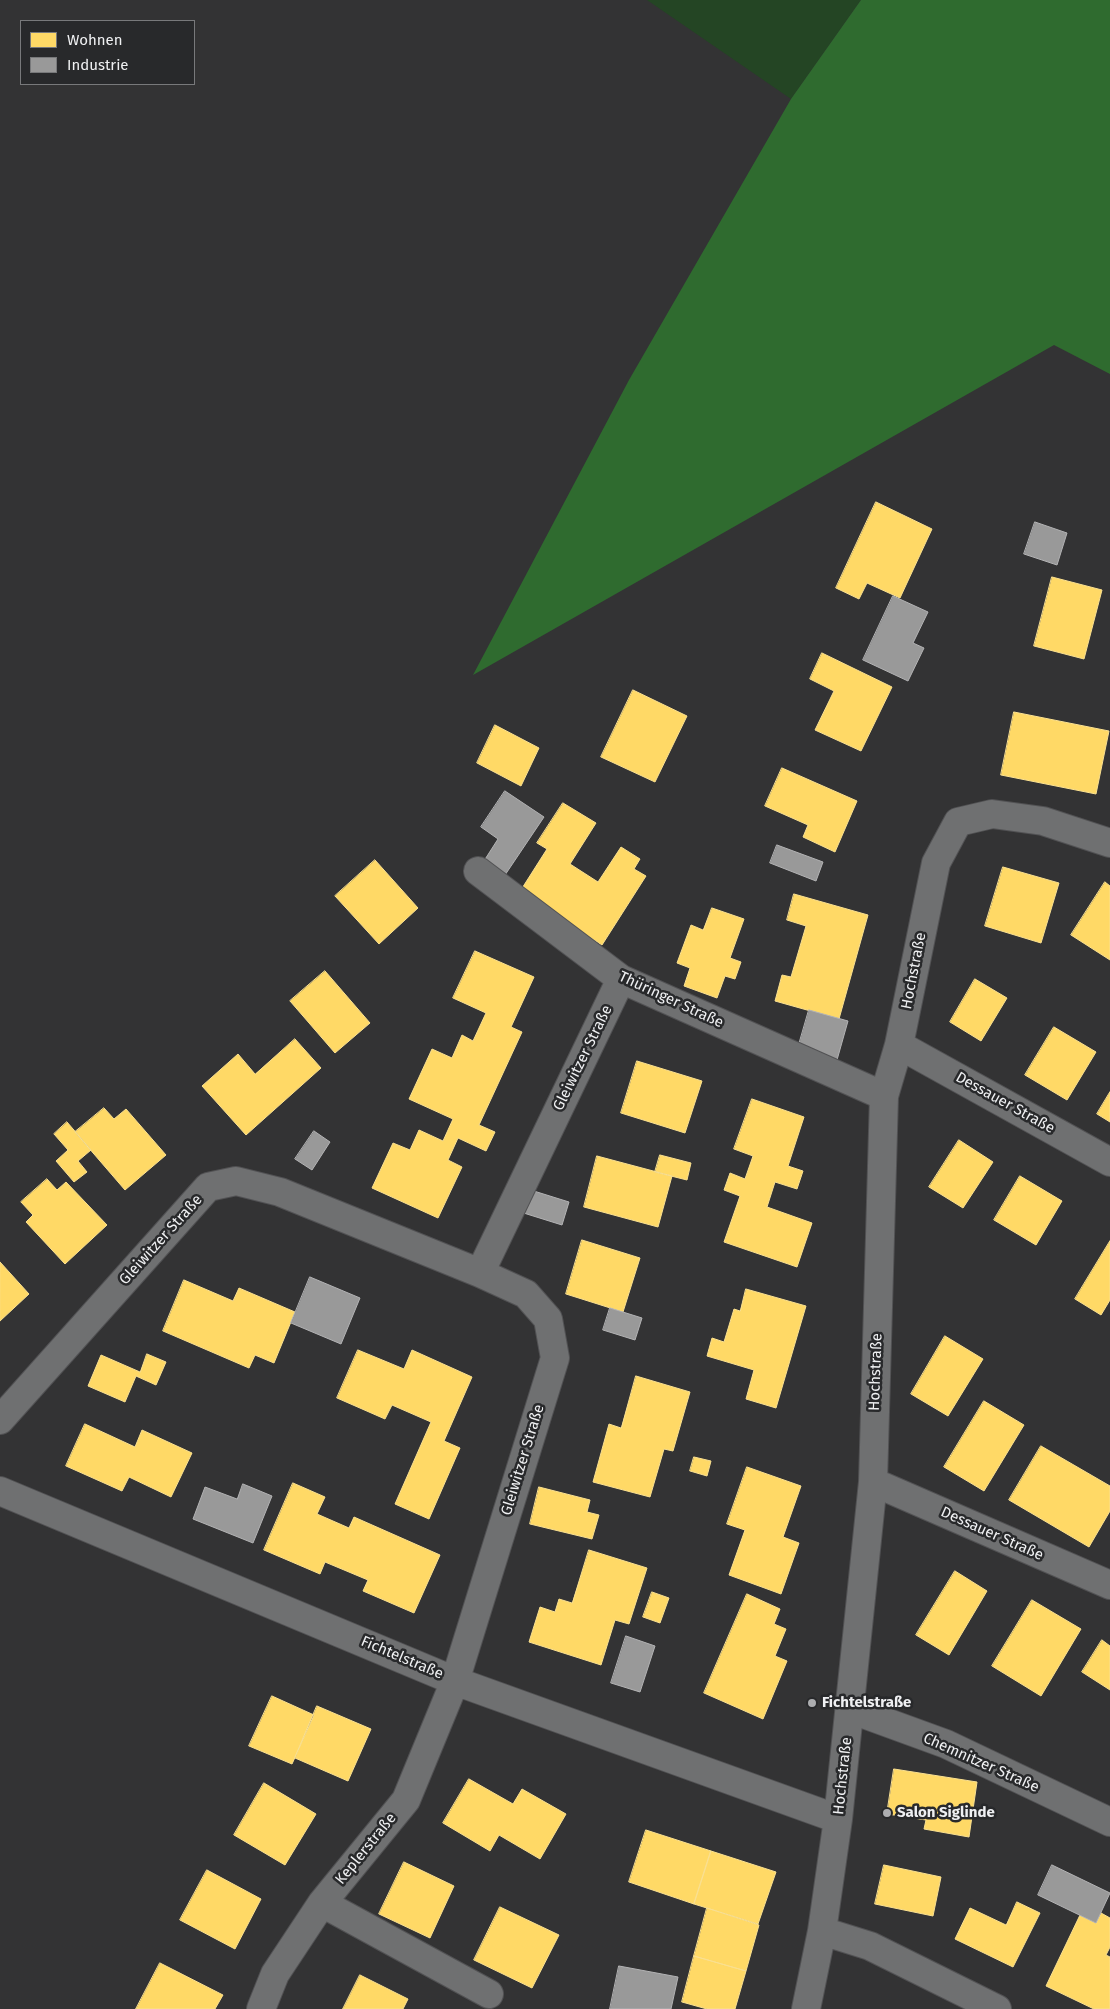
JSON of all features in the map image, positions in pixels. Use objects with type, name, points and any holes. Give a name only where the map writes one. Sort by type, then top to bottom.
[{"type":"street","name":"Hochstraße","points":[[806,2009],[822,1931],[838,1819],[873,1482],[884,1096],[900,1045],[936,863],[958,822],[992,814],[1042,821],[1110,843]]},
{"type":"street","name":"Thüringer Straße","points":[[478,871],[621,979],[884,1096]]},
{"type":"street","name":"Gleiwitzer Straße","points":[[480,1273],[621,979]]},
{"type":"street","name":"Dessauer Straße","points":[[900,1045],[1110,1162]]},
{"type":"street","name":"Gleiwitzer Straße","points":[[0,1420],[208,1187],[236,1181],[280,1192],[480,1273],[526,1294],[548,1319],[555,1358],[455,1680]]},
{"type":"street","name":"Dessauer Straße","points":[[873,1482],[1110,1585]]},
{"type":"street","name":"Fichtelstraße","points":[[0,1491],[455,1680],[838,1819]]},
{"type":"street","name":"Keplerstraße","points":[[261,2009],[275,1974],[322,1903],[406,1800],[455,1680]]},
{"type":"street","name":"Chemnitzer Straße","points":[[850,1709],[946,1744],[1110,1822]]},
{"type":"street","points":[[322,1903],[489,1994]]},
{"type":"street","points":[[822,1931],[870,1946],[997,2009]]},
{"type":"green space","points":[[647,0],[861,0],[791,99]]},
{"type":"green space","points":[[861,0],[1110,0],[1110,374],[1054,345],[473,675],[629,380],[791,99]]},
{"type":"building: Wohnen","points":[[876,502],[932,529],[900,598],[867,583],[859,599],[836,588]]},
{"type":"building: Wohnen","points":[[1052,577],[1102,590],[1084,659],[1034,646]]},
{"type":"building: Wohnen","points":[[822,653],[892,687],[861,751],[815,730],[834,691],[810,679]]},
{"type":"building: Wohnen","points":[[633,690],[687,716],[655,782],[601,757]]},
{"type":"building: Wohnen","points":[[1014,712],[1109,731],[1096,794],[1001,775]]},
{"type":"building: Wohnen","points":[[495,725],[539,748],[521,786],[477,763]]},
{"type":"building: Wohnen","points":[[782,768],[857,801],[835,852],[803,837],[808,825],[765,806]]},
{"type":"building: Wohnen","points":[[563,803],[596,823],[570,864],[598,882],[621,847],[640,859],[634,869],[646,876],[602,945],[519,893],[547,849],[537,843]]},
{"type":"building: Wohnen","points":[[375,860],[418,908],[379,944],[335,896]]},
{"type":"building: Wohnen","points":[[1003,867],[1059,883],[1041,943],[985,926]]},
{"type":"building: Wohnen","points":[[1105,882],[1110,886],[1110,960],[1071,935]]},
{"type":"building: Wohnen","points":[[794,894],[868,915],[839,1019],[775,1001],[782,975],[791,977],[806,926],[787,920]]},
{"type":"building: Wohnen","points":[[712,908],[744,919],[730,958],[741,962],[735,979],[725,976],[717,998],[684,986],[690,968],[677,963],[691,925],[703,930]]},
{"type":"building: Wohnen","points":[[475,951],[534,977],[511,1027],[522,1032],[479,1125],[495,1132],[486,1151],[458,1138],[448,1160],[462,1167],[438,1218],[372,1188],[393,1143],[410,1150],[419,1130],[443,1141],[453,1119],[409,1099],[432,1049],[452,1058],[462,1035],[473,1041],[486,1013],[453,998]]},
{"type":"building: Wohnen","points":[[325,971],[370,1023],[335,1053],[290,1001]]},
{"type":"building: Wohnen","points":[[975,979],[1007,998],[981,1041],[950,1022]]},
{"type":"building: Wohnen","points":[[1054,1027],[1096,1052],[1067,1100],[1025,1075]]},
{"type":"building: Wohnen","points":[[295,1039],[321,1068],[246,1135],[202,1086],[238,1054],[255,1074]]},
{"type":"building: Wohnen","points":[[637,1061],[702,1081],[685,1133],[621,1113]]},
{"type":"building: Wohnen","points":[[1110,1092],[1110,1122],[1097,1114]]},
{"type":"building: Wohnen","points":[[752,1099],[804,1117],[788,1166],[803,1171],[797,1189],[775,1182],[767,1207],[812,1223],[797,1267],[724,1242],[740,1196],[724,1190],[730,1173],[745,1179],[753,1156],[734,1149]]},
{"type":"building: Wohnen","points":[[104,1108],[114,1119],[126,1109],[166,1155],[125,1190],[75,1132]]},
{"type":"building: Wohnen","points":[[67,1122],[91,1150],[78,1161],[87,1172],[74,1182],[56,1161],[68,1150],[54,1134]]},
{"type":"building: Wohnen","points":[[959,1140],[993,1162],[963,1208],[929,1187]]},
{"type":"building: Wohnen","points":[[660,1155],[691,1163],[687,1180],[655,1172]]},
{"type":"building: Wohnen","points":[[597,1156],[672,1176],[658,1227],[584,1207]]},
{"type":"building: Wohnen","points":[[1020,1176],[1062,1201],[1036,1245],[994,1220]]},
{"type":"building: Wohnen","points":[[47,1179],[57,1190],[66,1182],[107,1225],[65,1264],[26,1222],[33,1215],[21,1202]]},
{"type":"building: Wohnen","points":[[582,1240],[640,1258],[623,1312],[566,1294]]},
{"type":"building: Wohnen","points":[[1110,1241],[1110,1300],[1101,1315],[1075,1299]]},
{"type":"building: Wohnen","points":[[0,1262],[29,1294],[0,1321]]},
{"type":"building: Wohnen","points":[[184,1280],[233,1301],[239,1288],[295,1312],[274,1363],[255,1355],[249,1368],[163,1331]]},
{"type":"building: Wohnen","points":[[746,1289],[806,1306],[776,1408],[746,1399],[754,1370],[707,1356],[712,1338],[724,1342],[734,1309],[740,1311]]},
{"type":"building: Wohnen","points":[[945,1336],[983,1359],[948,1416],[911,1394]]},
{"type":"building: Wohnen","points":[[358,1350],[404,1369],[412,1350],[472,1377],[444,1441],[460,1448],[429,1519],[395,1504],[431,1422],[392,1405],[385,1419],[337,1398]]},
{"type":"building: Wohnen","points":[[147,1354],[166,1362],[156,1385],[136,1376],[125,1402],[88,1386],[101,1355],[140,1372]]},
{"type":"building: Wohnen","points":[[636,1376],[690,1392],[673,1451],[664,1449],[650,1497],[593,1482],[609,1424],[621,1428]]},
{"type":"building: Wohnen","points":[[984,1401],[1024,1425],[984,1491],[944,1467]]},
{"type":"building: Wohnen","points":[[85,1424],[135,1447],[142,1430],[192,1453],[171,1497],[129,1477],[122,1491],[66,1466]]},
{"type":"building: Wohnen","points":[[1041,1446],[1110,1486],[1110,1511],[1089,1547],[1009,1500]]},
{"type":"building: Wohnen","points":[[694,1457],[711,1461],[707,1476],[690,1471]]},
{"type":"building: Wohnen","points":[[747,1467],[801,1486],[783,1537],[799,1543],[781,1594],[729,1575],[745,1530],[727,1524]]},
{"type":"building: Wohnen","points":[[293,1483],[325,1497],[317,1514],[349,1528],[354,1517],[440,1555],[414,1613],[363,1591],[368,1580],[325,1562],[320,1574],[264,1550]]},
{"type":"building: Wohnen","points":[[539,1487],[590,1500],[587,1512],[599,1515],[592,1539],[530,1524]]},
{"type":"building: Wohnen","points":[[589,1550],[647,1568],[629,1624],[615,1620],[601,1665],[529,1642],[540,1607],[555,1612],[559,1599],[572,1603]]},
{"type":"building: Wohnen","points":[[955,1571],[987,1591],[949,1655],[916,1635]]},
{"type":"building: Wohnen","points":[[652,1592],[669,1598],[660,1623],[643,1617]]},
{"type":"building: Wohnen","points":[[747,1594],[780,1609],[774,1624],[786,1629],[775,1656],[787,1661],[763,1719],[704,1693]]},
{"type":"building: Wohnen","points":[[1032,1600],[1081,1629],[1041,1696],[992,1666]]},
{"type":"building: Wohnen","points":[[1102,1640],[1110,1646],[1110,1690],[1082,1672]]},
{"type":"building: Wohnen","points":[[272,1696],[314,1715],[292,1764],[249,1746]]},
{"type":"building: Wohnen","points":[[317,1706],[371,1729],[348,1781],[295,1758]]},
{"type":"building: Wohnen","points":[[894,1769],[977,1782],[969,1837],[924,1829],[926,1820],[887,1814]]},
{"type":"building: Wohnen","points":[[469,1779],[513,1804],[522,1789],[566,1814],[540,1859],[499,1835],[490,1851],[443,1823]]},
{"type":"building: Wohnen","points":[[264,1783],[316,1814],[285,1865],[234,1835]]},
{"type":"building: Wohnen","points":[[646,1830],[711,1851],[694,1904],[629,1882]]},
{"type":"building: Wohnen","points":[[711,1851],[776,1872],[758,1924],[694,1904]]},
{"type":"building: Wohnen","points":[[404,1862],[454,1886],[430,1938],[379,1914]]},
{"type":"building: Wohnen","points":[[884,1865],[941,1877],[933,1916],[875,1904]]},
{"type":"building: Wohnen","points":[[207,1870],[261,1899],[235,1949],[180,1920]]},
{"type":"building: Wohnen","points":[[1017,1902],[1040,1913],[1013,1967],[955,1939],[970,1908],[1006,1925]]},
{"type":"building: Wohnen","points":[[500,1907],[559,1935],[532,1988],[474,1960]]},
{"type":"building: Wohnen","points":[[707,1908],[759,1925],[746,1971],[694,1956]]},
{"type":"building: Wohnen","points":[[1101,1913],[1110,1918],[1110,1947],[1106,1955],[1110,1957],[1110,2009],[1094,2009],[1046,1986],[1080,1915],[1096,1923]]},
{"type":"building: Wohnen","points":[[694,1956],[746,1971],[735,2009],[707,2009],[682,2002]]},
{"type":"building: Wohnen","points":[[160,1963],[223,1995],[215,2009],[136,2009]]},
{"type":"building: Wohnen","points":[[360,1975],[408,1999],[403,2009],[343,2009]]},
{"type":"building: Industrie","points":[[1035,522],[1067,533],[1057,565],[1024,554]]},
{"type":"building: Industrie","points":[[893,596],[928,612],[913,643],[924,648],[908,681],[863,660]]},
{"type":"building: Industrie","points":[[505,791],[544,817],[503,878],[482,864],[498,839],[481,827]]},
{"type":"building: Industrie","points":[[777,845],[823,862],[816,881],[770,863]]},
{"type":"building: Industrie","points":[[809,1010],[848,1021],[837,1060],[798,1048]]},
{"type":"building: Industrie","points":[[314,1131],[330,1142],[312,1170],[295,1159]]},
{"type":"building: Industrie","points":[[521,1187],[569,1202],[562,1225],[514,1210]]},
{"type":"building: Industrie","points":[[310,1277],[360,1298],[341,1344],[291,1323]]},
{"type":"building: Industrie","points":[[610,1308],[642,1318],[635,1340],[603,1330]]},
{"type":"building: Industrie","points":[[243,1484],[272,1496],[253,1543],[193,1519],[205,1487],[237,1499]]},
{"type":"building: Industrie","points":[[626,1636],[655,1646],[640,1692],[611,1683]]},
{"type":"building: Industrie","points":[[1052,1865],[1110,1893],[1096,1923],[1038,1895]]},
{"type":"building: Industrie","points":[[619,1966],[678,1977],[671,2009],[610,2009]]},
{"type":"place","name":"Fichtelstraße","points":[[812,1703]]},
{"type":"place","name":"Salon Siglinde","points":[[887,1813]]}]
